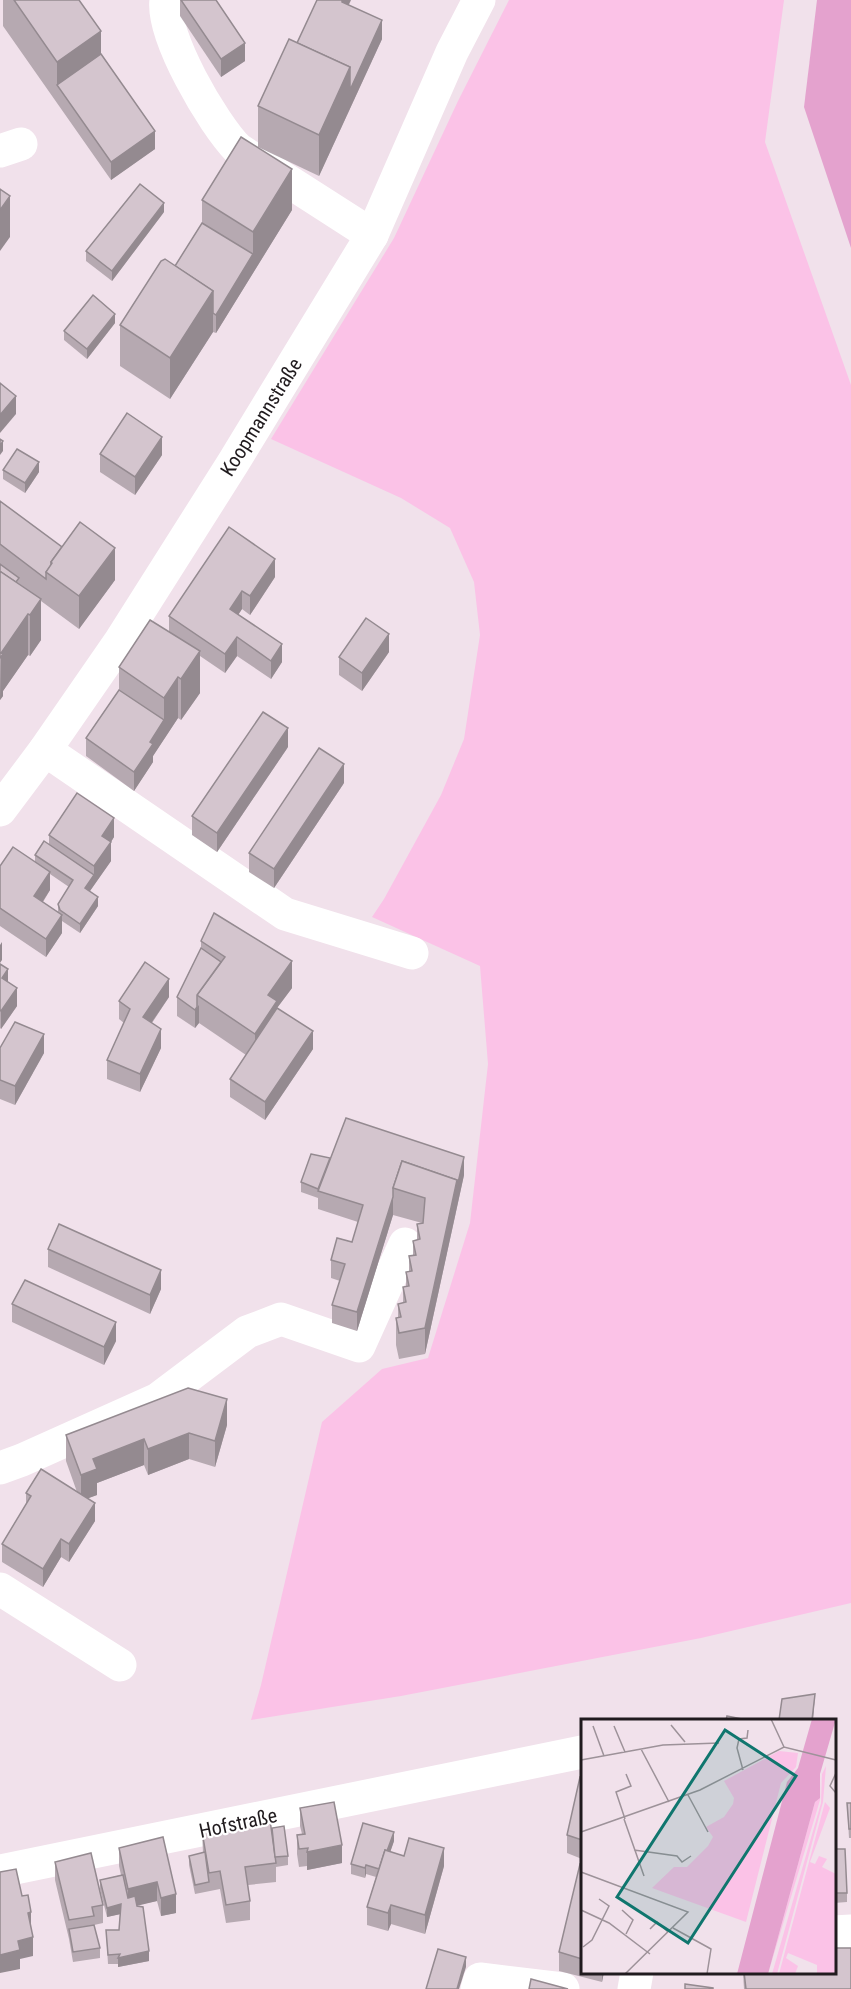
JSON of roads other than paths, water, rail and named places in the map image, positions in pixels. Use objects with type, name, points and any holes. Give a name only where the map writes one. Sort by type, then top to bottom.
[{"type":"street","points":[[166,0],[165,9],[187,69],[208,110],[231,142],[294,187],[372,235]]},
{"type":"street","name":"Koopmannstraße","points":[[0,810],[45,750],[119,643],[239,453],[372,235],[452,52],[478,0]]},
{"type":"street","points":[[45,750],[285,914],[412,953]]},
{"type":"street","points":[[0,1468],[158,1399],[247,1332],[281,1319],[359,1346],[405,1244]]},
{"type":"street","points":[[0,1589],[120,1665]]},
{"type":"street","name":"Hofstraße","points":[[0,1871],[581,1752]]},
{"type":"street","points":[[836,1932],[851,1931]]},
{"type":"street","points":[[634,1989],[638,1974]]},
{"type":"street","points":[[477,1989],[480,1979],[562,1989]]}]
